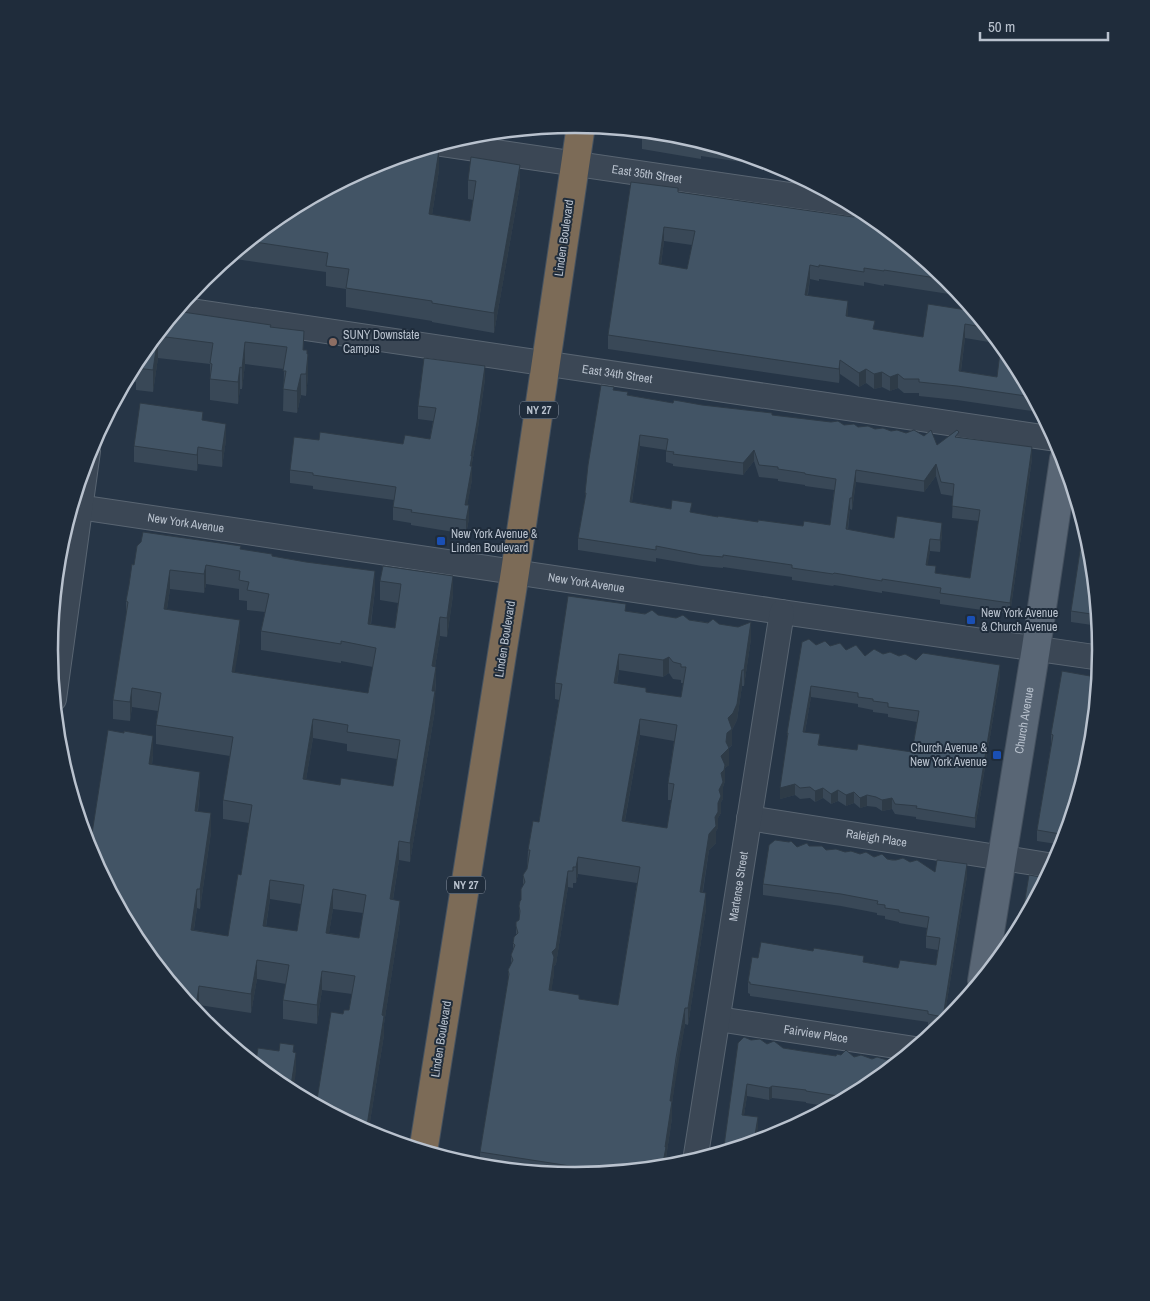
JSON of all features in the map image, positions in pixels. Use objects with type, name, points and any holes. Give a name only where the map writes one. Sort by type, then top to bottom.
[{"type":"highway","name":"Linden Boulevard","points":[[424,1145],[515,572],[580,133]]},
{"type":"main road","name":"Church Avenue","points":[[984,968],[1036,648],[1062,475]]},
{"type":"street","name":"East 35th Street","points":[[459,147],[833,202]]},
{"type":"street","name":"East 34th Street","points":[[185,310],[1046,438]]},
{"type":"street","name":"New York Avenue","points":[[78,506],[1092,657]]},
{"type":"street","points":[[58,661],[75,519]]},
{"type":"street","name":"Martense Street","points":[[696,1153],[782,612]]},
{"type":"street","name":"Raleigh Place","points":[[749,818],[1046,865]]},
{"type":"street","name":"Fairview Place","points":[[718,1018],[907,1048]]},
{"type":"building","points":[[643,137],[686,146],[642,138]]},
{"type":"building","points":[[439,152],[429,214],[470,221],[476,181],[468,180],[471,157],[520,165],[494,313],[432,303],[432,301],[346,288],[349,269],[326,266],[328,253],[257,242],[287,220],[346,186],[409,160]]},
{"type":"building","points":[[631,182],[678,188],[678,192],[857,216],[890,240],[933,278],[884,270],[864,268],[864,272],[810,265],[805,295],[848,301],[846,316],[875,321],[873,329],[923,337],[928,304],[965,310],[979,326],[965,324],[959,371],[997,377],[1000,355],[1025,396],[919,382],[919,379],[904,379],[898,374],[890,377],[882,372],[874,374],[866,369],[859,373],[840,360],[839,369],[608,335]],"holes":[[[664,227],[695,231],[687,269],[659,264]]]},
{"type":"building","points":[[183,312],[304,331],[303,350],[307,350],[308,354],[306,374],[301,374],[297,391],[283,389],[286,371],[283,371],[287,347],[245,342],[242,368],[240,367],[238,382],[210,379],[213,343],[163,337]]},
{"type":"building","points":[[157,346],[153,370],[141,369]]},
{"type":"building","points":[[424,358],[485,366],[471,456],[470,466],[472,466],[465,505],[469,505],[466,520],[411,512],[412,510],[393,507],[396,487],[290,470],[294,437],[319,440],[320,432],[403,444],[405,435],[430,439],[436,408],[418,406]]},
{"type":"building","points":[[601,385],[614,387],[613,390],[628,392],[627,395],[673,403],[674,400],[772,413],[772,415],[831,422],[838,421],[844,425],[854,424],[858,427],[868,426],[875,429],[883,428],[906,433],[914,430],[924,436],[931,430],[937,445],[957,430],[959,432],[955,437],[1032,447],[1010,603],[940,593],[941,588],[792,568],[792,565],[723,555],[723,557],[702,555],[656,546],[656,550],[578,538],[586,493],[588,465]],"holes":[[[640,435],[668,439],[666,451],[674,452],[673,454],[743,463],[754,450],[759,465],[836,479],[830,525],[804,521],[803,526],[718,517],[690,512],[692,503],[672,500],[671,509],[630,502]],[[936,464],[941,482],[954,484],[952,506],[980,510],[970,578],[935,573],[936,566],[926,565],[930,539],[940,540],[942,523],[897,516],[894,538],[846,529],[856,470],[924,481]]]},
{"type":"building","points":[[140,403],[203,412],[202,420],[226,424],[222,451],[198,447],[197,455],[134,446]]},
{"type":"building","points":[[143,532],[241,546],[240,549],[306,562],[375,571],[368,624],[395,628],[401,584],[380,581],[383,566],[453,576],[447,618],[440,617],[432,666],[436,667],[432,691],[435,691],[410,843],[399,841],[390,899],[400,901],[367,1125],[317,1100],[331,1012],[343,1014],[344,1010],[349,1010],[355,976],[322,971],[317,1005],[283,1000],[289,965],[257,960],[251,994],[199,986],[196,1003],[164,966],[145,938],[127,909],[97,849],[92,835],[108,730],[153,736],[149,764],[200,772],[195,811],[211,813],[200,889],[197,889],[191,930],[228,936],[238,874],[241,875],[252,805],[223,800],[233,737],[156,725],[161,693],[132,688],[130,702],[113,700],[128,602],[126,601],[137,546],[141,542]],"holes":[[[206,565],[240,571],[239,580],[249,582],[247,590],[269,594],[261,631],[341,644],[341,641],[376,648],[368,693],[232,672],[240,620],[164,609],[170,570],[204,574]],[[313,719],[348,725],[347,732],[400,740],[393,786],[341,778],[340,785],[303,779]],[[270,880],[304,885],[297,931],[263,926]],[[333,889],[366,895],[359,938],[326,933]]]},
{"type":"building","points":[[1081,543],[1091,614],[1071,611]]},
{"type":"building","points":[[568,596],[626,604],[625,611],[645,614],[652,610],[658,615],[676,618],[683,615],[689,620],[708,623],[713,619],[719,624],[738,627],[751,622],[737,704],[733,713],[728,718],[732,729],[727,733],[726,742],[729,748],[721,756],[725,765],[721,773],[723,782],[719,790],[721,796],[718,803],[718,812],[715,817],[716,826],[709,834],[700,892],[706,893],[688,1008],[685,1008],[676,1058],[663,1160],[643,1164],[582,1168],[480,1152],[509,974],[508,970],[513,960],[511,955],[515,945],[513,943],[514,937],[518,933],[516,922],[519,920],[521,889],[525,882],[523,875],[527,869],[533,821],[539,822],[562,684],[555,683]],"holes":[[[619,654],[663,660],[669,657],[673,662],[681,664],[681,667],[686,667],[681,697],[646,692],[646,688],[614,683]],[[640,719],[677,725],[668,783],[674,784],[667,828],[622,821]],[[578,857],[640,867],[618,1005],[579,999],[579,995],[549,990],[554,957],[552,952],[556,948],[568,871],[573,871],[573,867],[576,867]]]},
{"type":"building","points":[[809,639],[816,645],[825,641],[830,646],[840,643],[846,650],[856,645],[865,656],[874,649],[883,654],[890,652],[899,656],[905,654],[916,660],[923,653],[1000,665],[975,818],[916,808],[917,806],[895,804],[892,798],[882,800],[867,795],[860,798],[854,792],[846,795],[838,790],[831,794],[823,788],[815,791],[810,787],[800,788],[795,784],[780,788],[802,642]],"holes":[[[811,686],[858,693],[858,697],[888,703],[888,707],[919,711],[912,752],[858,744],[857,750],[818,745],[820,734],[803,732]]]},
{"type":"building","points":[[1062,671],[1090,676],[1088,718],[1083,751],[1075,784],[1059,834],[1037,830],[1053,735],[1051,734]]},
{"type":"building","points":[[775,840],[791,841],[797,847],[807,843],[809,846],[822,846],[826,850],[836,849],[860,854],[866,852],[874,857],[882,854],[887,859],[892,860],[903,858],[910,862],[917,860],[935,872],[937,860],[967,864],[944,1013],[941,1016],[928,1014],[928,1011],[750,984],[748,982],[752,957],[758,958],[761,942],[813,951],[814,948],[864,956],[863,962],[898,968],[900,960],[936,965],[940,938],[926,936],[929,917],[885,908],[885,905],[877,904],[878,901],[841,894],[763,884],[769,845]]},
{"type":"building","points":[[1029,875],[1040,877],[1039,879],[1023,908]]},
{"type":"building","points":[[744,1037],[751,1040],[760,1039],[767,1044],[774,1041],[783,1048],[836,1056],[837,1054],[841,1055],[846,1050],[854,1057],[861,1055],[872,1059],[877,1057],[887,1060],[893,1059],[838,1096],[806,1090],[772,1086],[769,1088],[747,1084],[742,1115],[758,1117],[755,1136],[724,1146],[738,1043]]},
{"type":"building","points":[[280,1043],[294,1045],[293,1052],[296,1053],[291,1084],[256,1058],[258,1048],[279,1051]]},
{"type":"place","name":"SUNY Downstate Campus","points":[[333,342]]},
{"type":"place","name":"New York Avenue & Linden Boulevard","points":[[441,541]]},
{"type":"place","name":"New York Avenue & Church Avenue","points":[[971,620]]},
{"type":"place","name":"Church Avenue & New York Avenue","points":[[997,755]]}]
